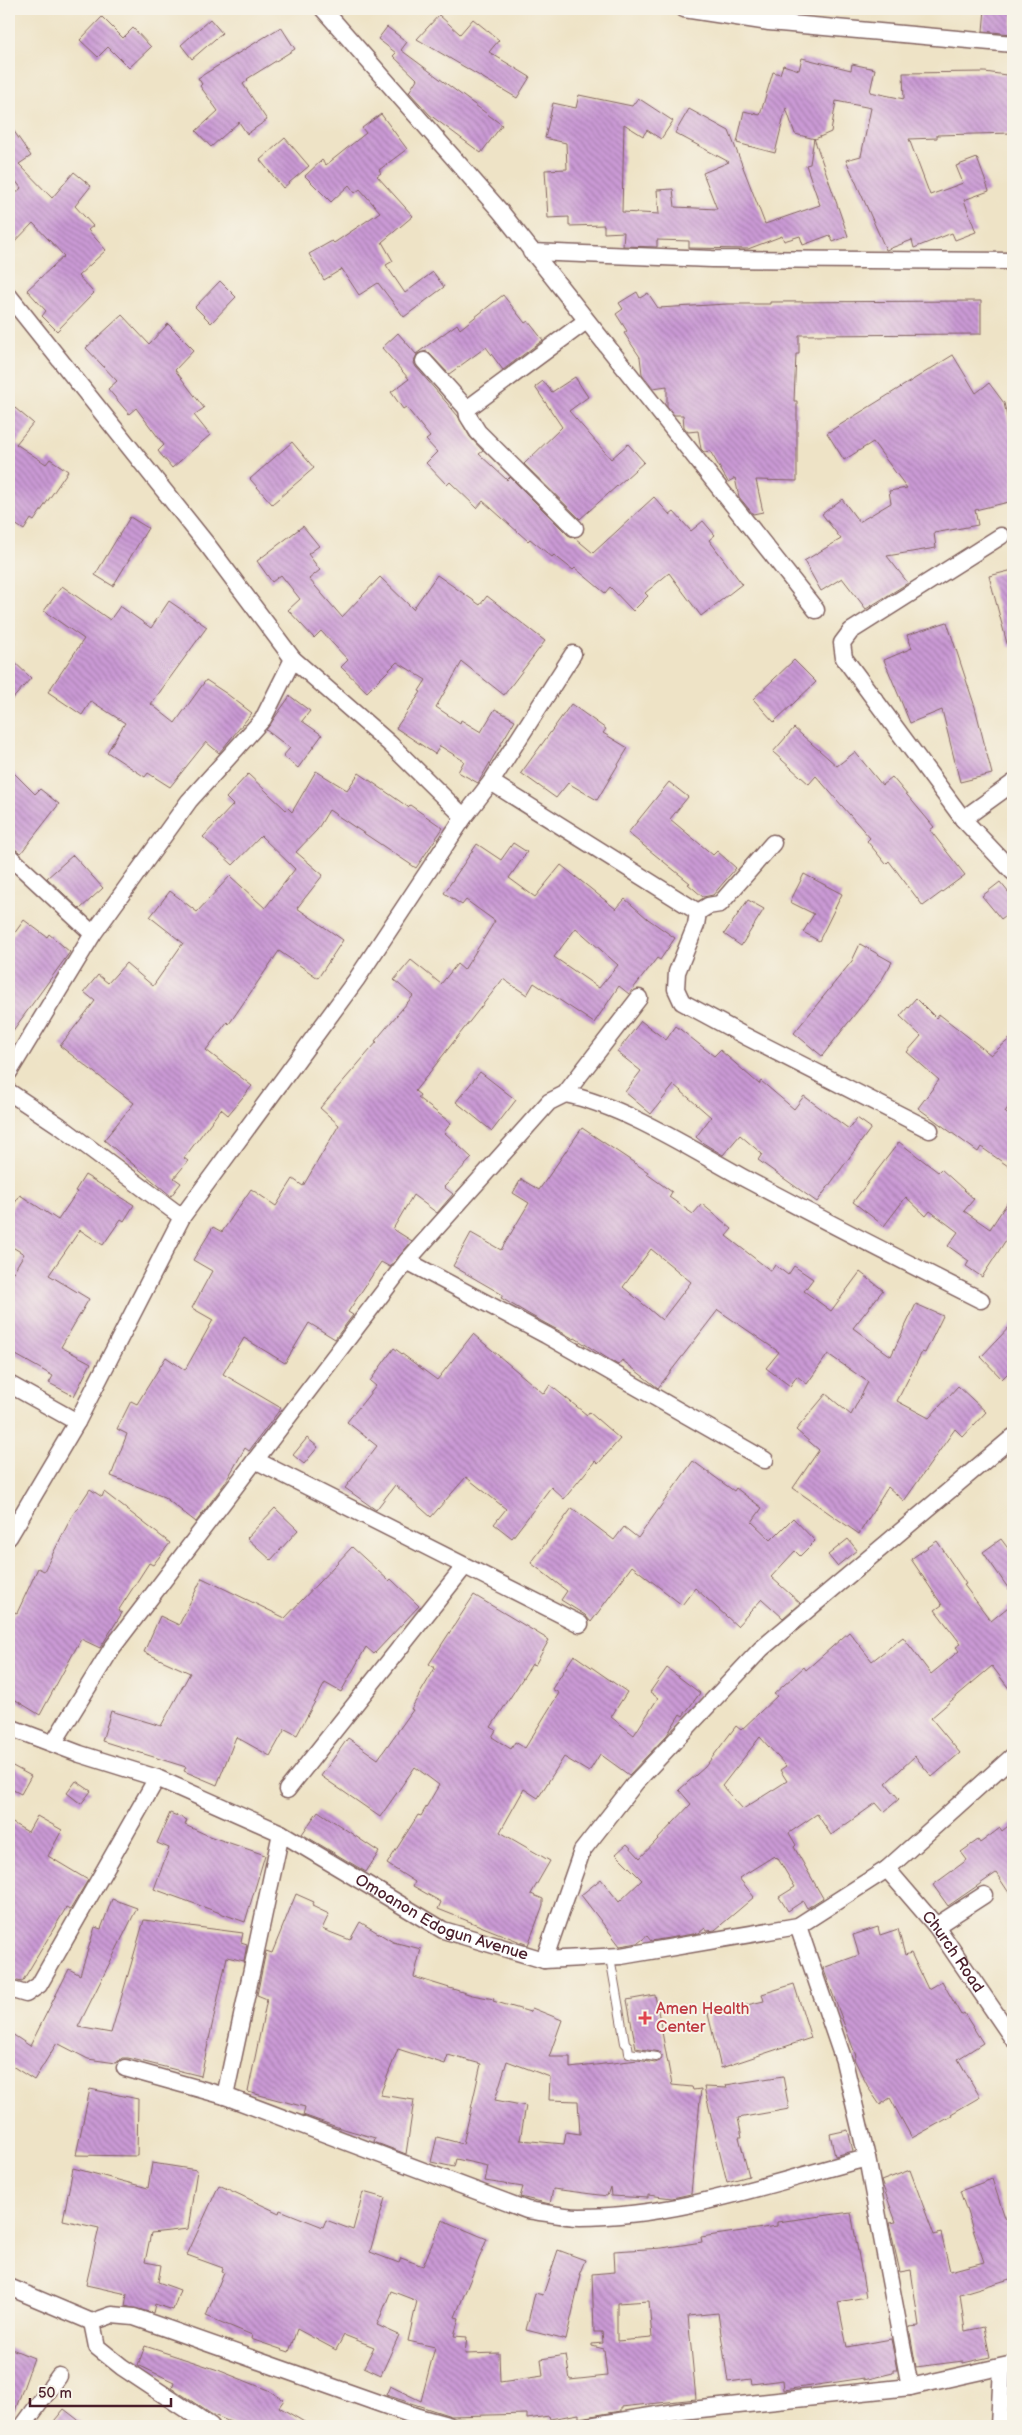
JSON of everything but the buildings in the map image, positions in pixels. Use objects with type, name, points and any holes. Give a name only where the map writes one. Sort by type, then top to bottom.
[{"type":"street","points":[[323,9],[501,212],[816,610]]},
{"type":"street","points":[[684,9],[769,22],[1013,44]]},
{"type":"street","points":[[531,252],[712,259],[1013,261]]},
{"type":"street","points":[[9,296],[209,546],[293,659],[390,743],[464,817]]},
{"type":"street","points":[[467,408],[586,321]]},
{"type":"street","points":[[424,361],[467,408],[468,416],[478,432],[576,528]]},
{"type":"street","points":[[1001,536],[851,631],[842,642],[844,658],[963,819],[1013,872]]},
{"type":"street","points":[[9,1537],[77,1422],[182,1217],[356,980],[464,817],[491,782],[573,654]]},
{"type":"street","points":[[9,1072],[93,934],[189,801],[263,719],[293,659]]},
{"type":"street","points":[[491,782],[698,912]]},
{"type":"street","points":[[963,819],[1013,783]]},
{"type":"street","points":[[698,912],[708,906],[720,904],[773,843]]},
{"type":"street","points":[[9,856],[93,934]]},
{"type":"street","points":[[698,912],[696,925],[677,972],[676,988],[682,1002],[930,1130]]},
{"type":"street","points":[[54,1742],[112,1648],[407,1261],[549,1102],[565,1094],[639,998]]},
{"type":"street","points":[[9,1092],[60,1126],[182,1217]]},
{"type":"street","points":[[565,1094],[586,1098],[656,1130],[860,1240],[981,1300]]},
{"type":"street","points":[[407,1261],[546,1335],[765,1460]]},
{"type":"street","points":[[9,1384],[77,1422]]},
{"type":"street","points":[[544,1960],[582,1851],[636,1782],[761,1649],[1013,1437]]},
{"type":"street","points":[[255,1460],[580,1624]]},
{"type":"street","points":[[287,1790],[464,1567]]},
{"type":"street","name":"Omoanon Edogun Avenue","points":[[9,1727],[54,1742],[80,1754],[157,1778],[281,1834],[443,1930],[544,1960],[610,1957],[798,1926],[887,1869],[1013,1756]]},
{"type":"street","points":[[9,1989],[26,1994],[39,1985],[157,1778]]},
{"type":"street","points":[[225,2096],[281,1834]]},
{"type":"street","name":"Church Road","points":[[887,1869],[936,1926],[1013,2039]]},
{"type":"street","points":[[936,1926],[984,1895]]},
{"type":"street","points":[[798,1926],[844,2061],[867,2158],[910,2387]]},
{"type":"street","points":[[124,2068],[225,2096],[527,2210],[579,2217],[624,2214],[693,2203],[867,2158]]},
{"type":"street","points":[[9,2287],[92,2322],[112,2315],[134,2317],[418,2417],[451,2426]]},
{"type":"street","points":[[92,2322],[97,2347],[122,2368],[211,2426]]},
{"type":"street","points":[[589,2426],[684,2419],[910,2387],[1008,2365],[1000,2426]]},
{"type":"street","points":[[23,2426],[59,2376]]},
{"type":"lane","points":[[610,1957],[625,2043],[628,2046],[629,2053],[656,2057]]},
{"type":"place","name":"Amen Health Center","points":[[645,2018]]}]
